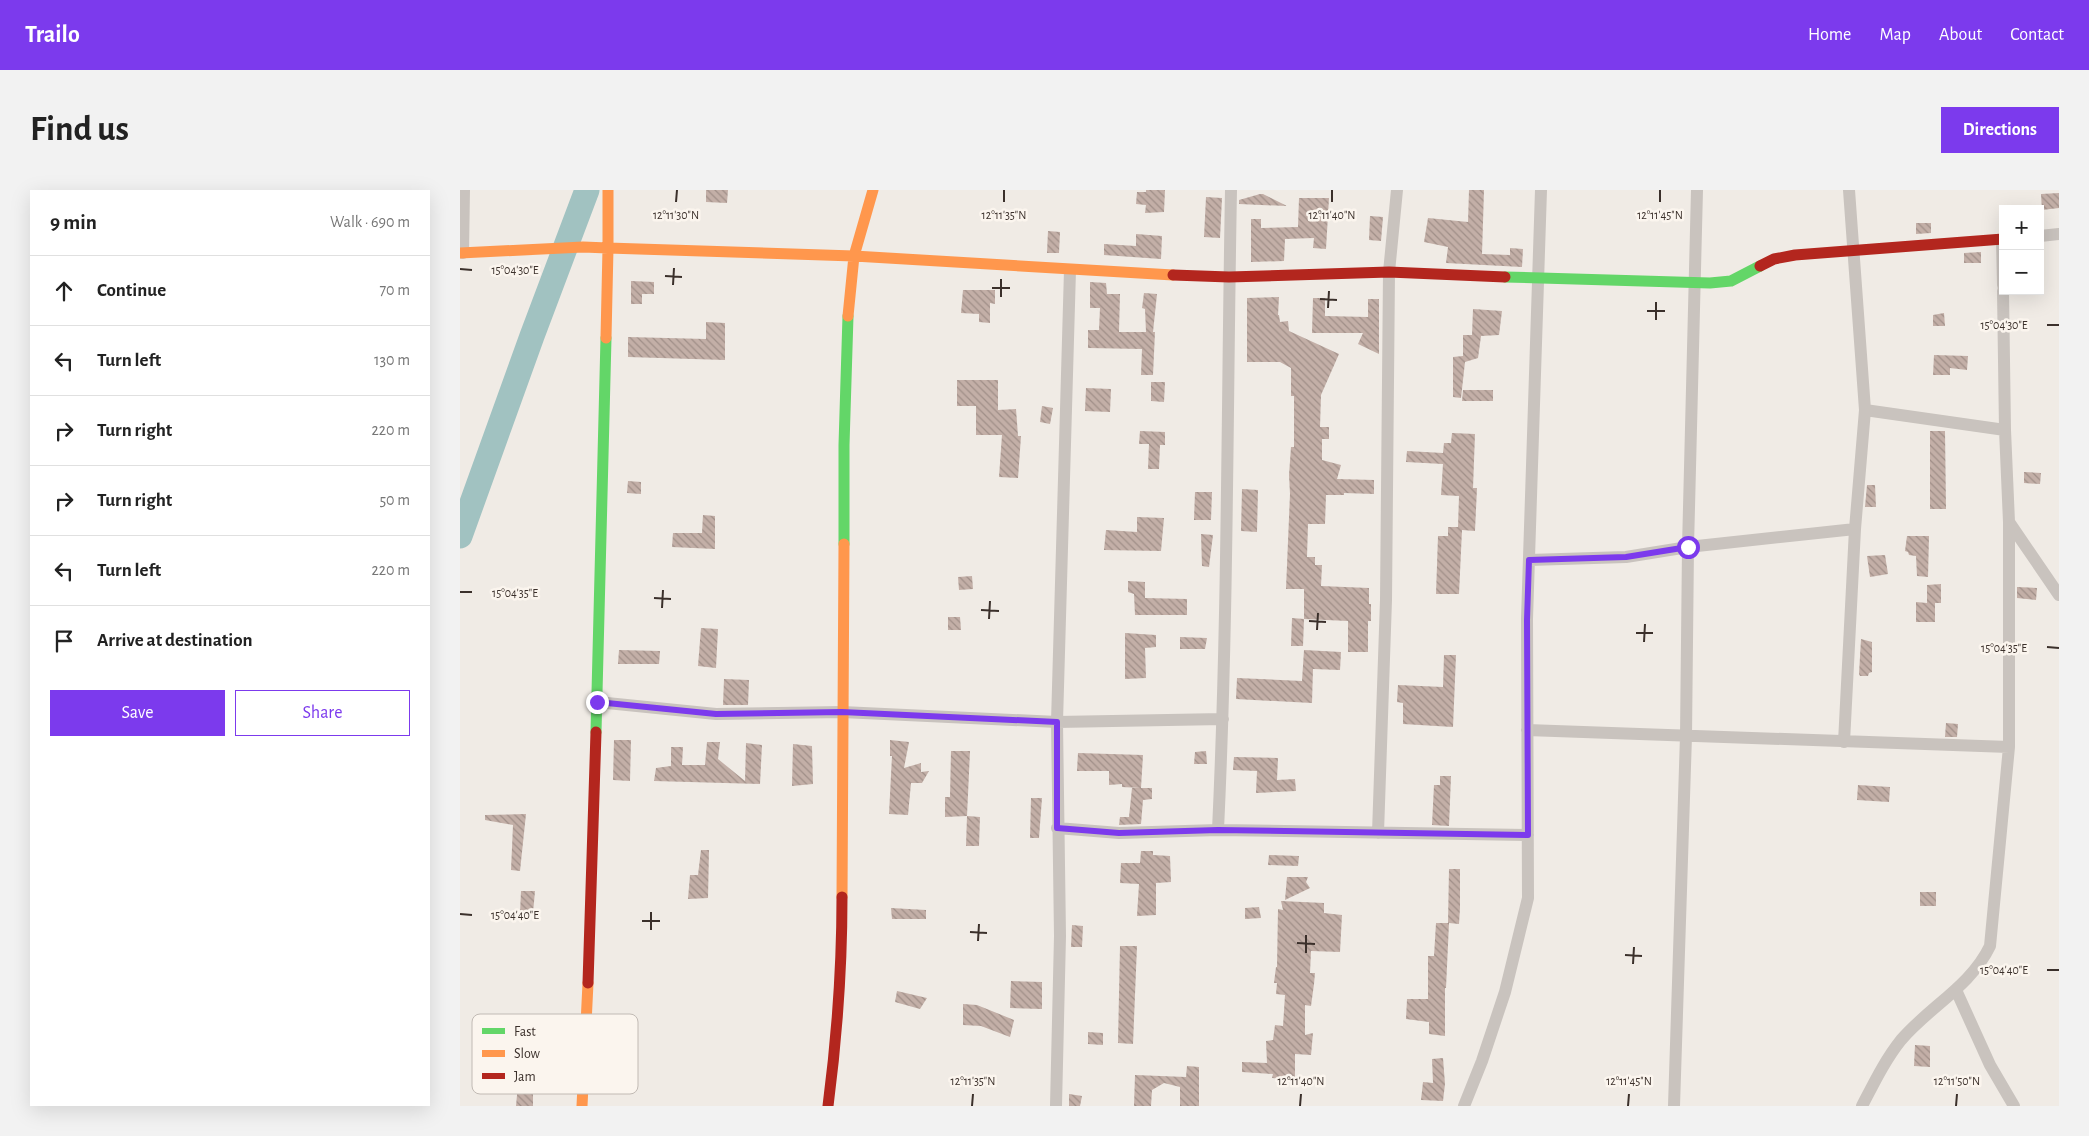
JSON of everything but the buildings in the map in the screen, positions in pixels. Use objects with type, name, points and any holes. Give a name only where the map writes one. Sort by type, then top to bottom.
[{"type":"street","points":[[464,190],[461,253],[583,247],[854,256],[1070,270],[1229,277],[1389,272],[1539,279],[1695,283],[1731,281],[1774,259],[1795,254],[1999,239]]},
{"type":"street","points":[[587,1014],[592,787],[597,702],[608,190]]},
{"type":"street","points":[[828,1106],[835,1049],[842,935],[844,445],[849,300],[854,256],[873,190]]},
{"type":"street","points":[[1218,830],[1223,719],[1231,190]]},
{"type":"street","points":[[1378,833],[1386,600],[1389,272],[1397,190]]},
{"type":"street","points":[[1464,1106],[1505,992],[1528,898],[1526,730],[1529,560],[1541,190]]},
{"type":"street","points":[[1674,1106],[1686,736],[1688,547],[1697,190]]},
{"type":"street","points":[[1844,742],[1855,529],[1865,410],[1849,190]]},
{"type":"street","points":[[2044,236],[2059,234]]},
{"type":"street","points":[[1056,1106],[1060,936],[1057,722],[1070,270]]},
{"type":"street","points":[[1862,1106],[1884,1064],[1902,1040],[1956,990],[1985,957],[1990,946],[2009,747],[2010,522],[2005,430],[2003,295]]},
{"type":"street","points":[[1865,410],[2005,430]]},
{"type":"street","points":[[2010,522],[2059,596]]},
{"type":"street","points":[[1529,560],[1626,557],[1688,547],[1855,529]]},
{"type":"street","points":[[597,702],[716,714],[842,712],[1057,722],[1223,719]]},
{"type":"street","points":[[1526,730],[2009,747]]},
{"type":"street","points":[[1057,828],[1119,833],[1218,830],[1528,835]]},
{"type":"street","points":[[1956,990],[1990,1066],[2014,1106]]},
{"type":"waterway","points":[[460,536],[587,190]]},
{"type":"traffic: fast","points":[[1505,277],[1710,283],[1731,281],[1760,266]]},
{"type":"traffic: fast","points":[[844,544],[844,445],[848,316]]},
{"type":"traffic: fast","points":[[596,732],[606,338]]},
{"type":"traffic: slow","points":[[608,190],[608,248],[854,256],[848,316]]},
{"type":"traffic: slow","points":[[873,190],[854,256],[1173,275]]},
{"type":"traffic: slow","points":[[460,253],[583,247],[608,248],[606,338]]},
{"type":"traffic: slow","points":[[842,897],[844,544]]},
{"type":"traffic: slow","points":[[586,1014],[588,983]]},
{"type":"traffic: slow","points":[[582,1106],[583,1094]]},
{"type":"traffic: jam","points":[[1760,266],[1774,259],[1795,255],[1999,239]]},
{"type":"traffic: jam","points":[[1173,275],[1229,277],[1389,272],[1505,277]]},
{"type":"traffic: jam","points":[[588,983],[596,732]]},
{"type":"traffic: jam","points":[[828,1106],[838,1002],[842,897]]},
{"type":"route","points":[[597,702],[716,714],[842,712],[1057,722],[1057,828],[1119,833],[1218,830],[1528,835],[1526,730],[1529,560],[1626,557],[1688,547]]}]
